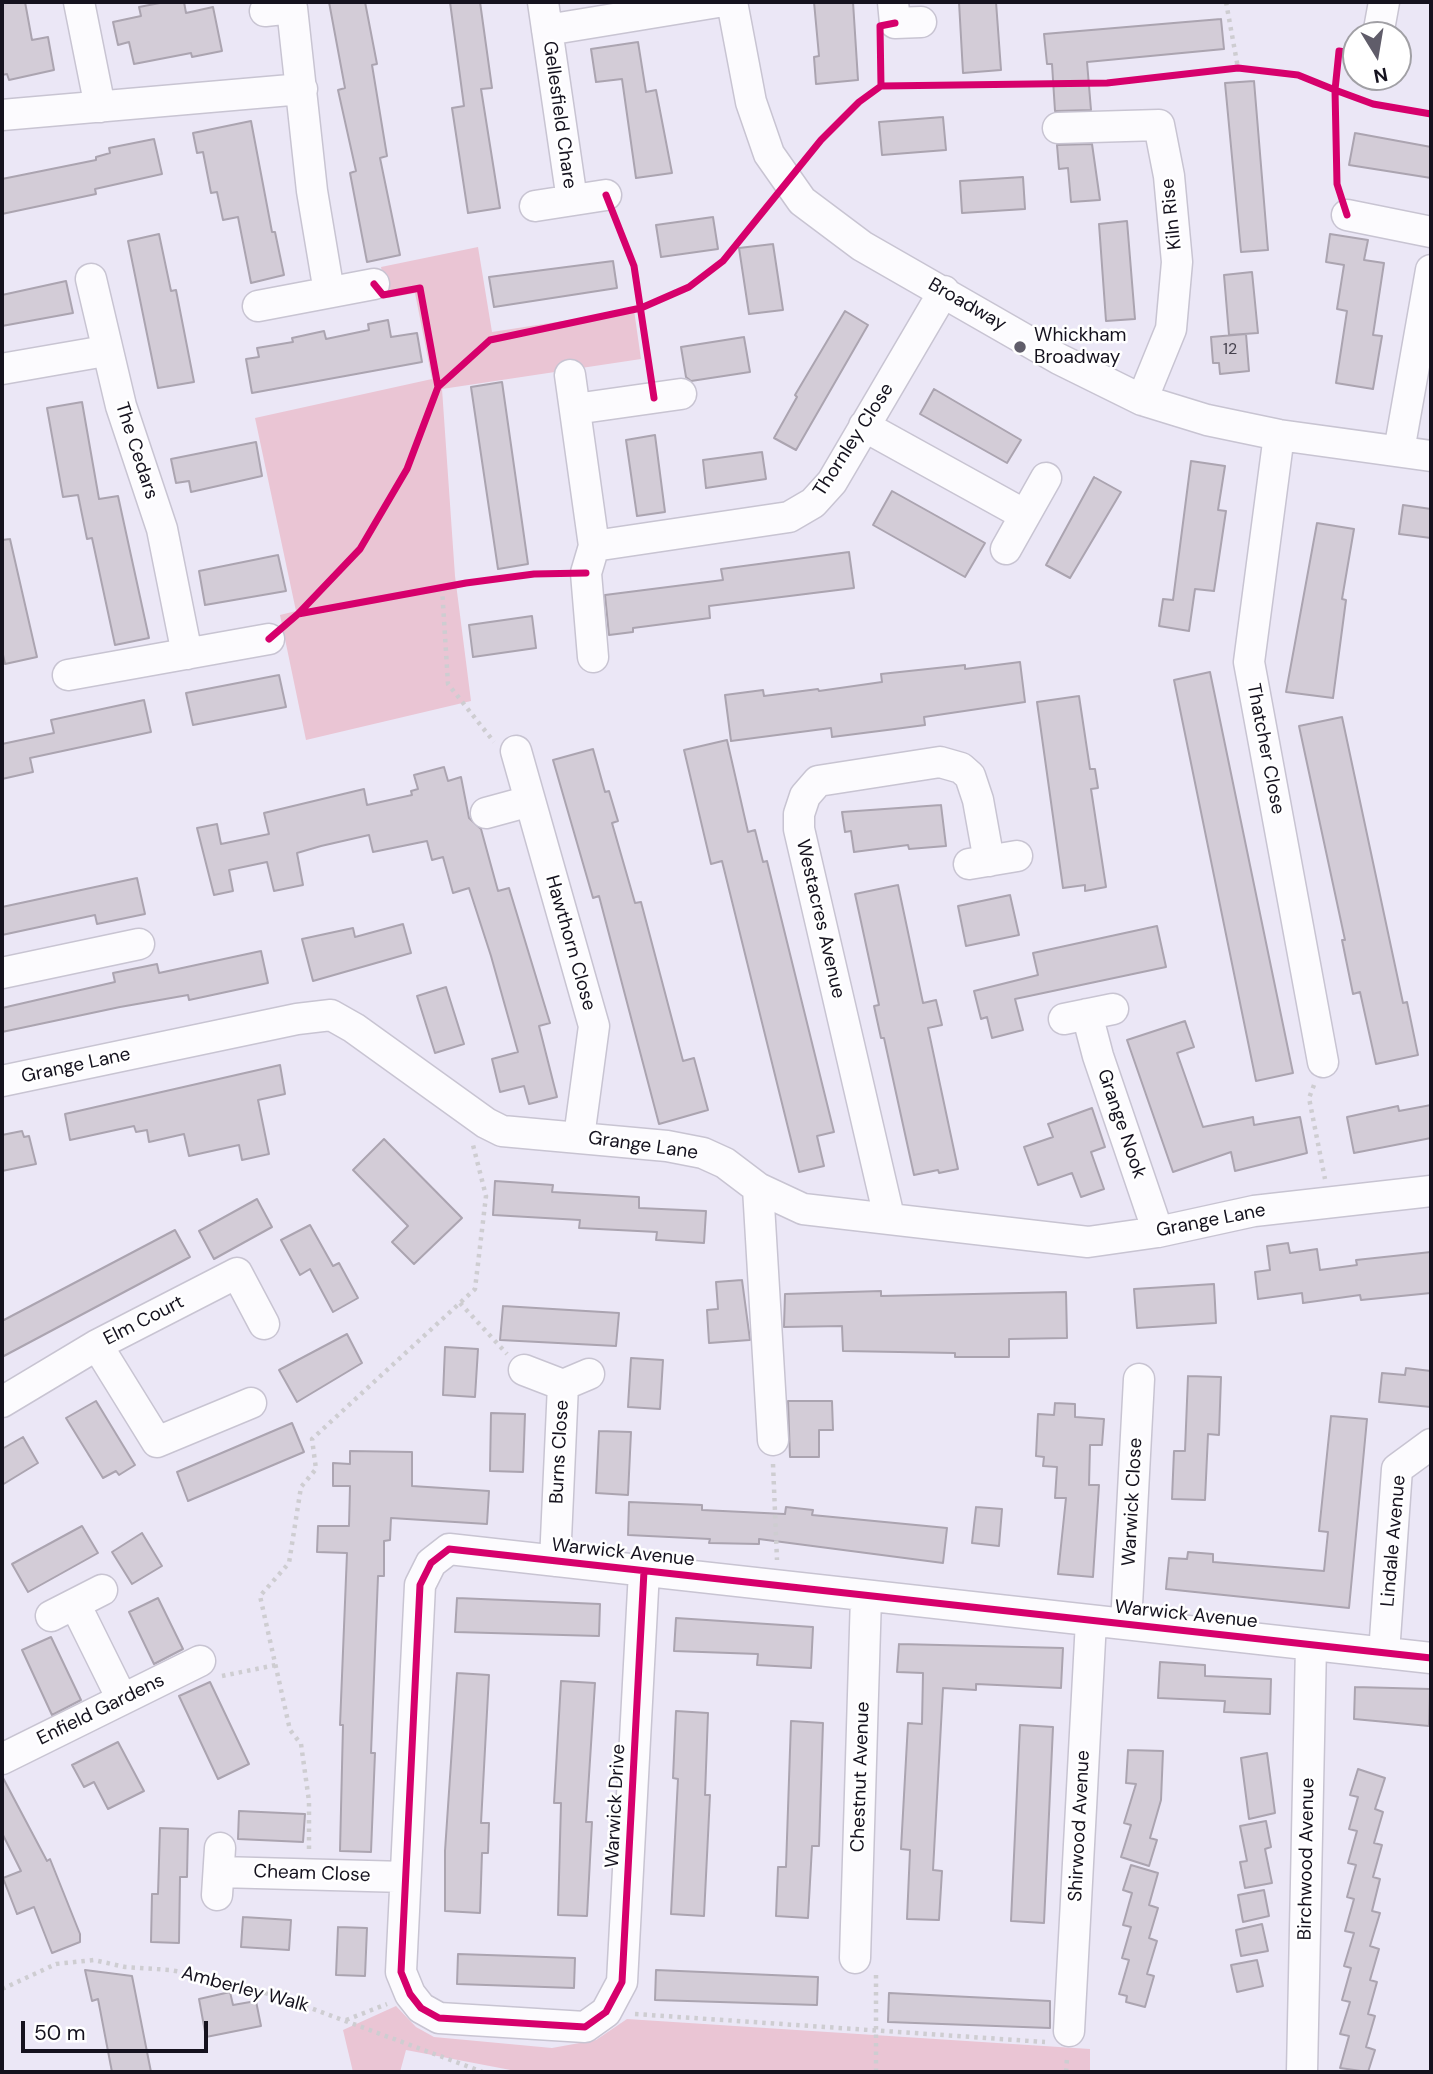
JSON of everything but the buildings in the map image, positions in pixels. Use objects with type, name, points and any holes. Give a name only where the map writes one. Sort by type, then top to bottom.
[{"type":"street","points":[[79,2],[100,107]]},
{"type":"street","name":"Gellesfield Chare","points":[[572,200],[545,16],[718,2]]},
{"type":"street","name":"Broadway","points":[[732,2],[758,130],[786,182],[802,201],[862,246],[1059,359],[1142,400],[1207,420],[1279,435],[1431,456]]},
{"type":"street","points":[[893,2],[895,23],[921,22]]},
{"type":"street","points":[[1381,21],[1384,2]]},
{"type":"street","points":[[265,11],[292,8],[312,191],[328,292]]},
{"type":"street","points":[[2,115],[302,89]]},
{"type":"street","name":"Kiln Rise","points":[[1058,128],[1160,125],[1169,176],[1177,262],[1171,329],[1142,400]]},
{"type":"street","name":"Gellesfield Chare","points":[[535,206],[606,195]]},
{"type":"street","points":[[1348,215],[1431,232]]},
{"type":"street","points":[[1399,451],[1431,270]]},
{"type":"street","name":"The Cedars","points":[[91,279],[105,351],[162,529],[187,654]]},
{"type":"street","points":[[258,306],[374,284]]},
{"type":"street","name":"Thornley Close","points":[[594,546],[789,517],[813,503],[832,482],[944,291]]},
{"type":"street","points":[[2,369],[105,351]]},
{"type":"street","points":[[570,375],[594,546],[586,573],[593,657]]},
{"type":"street","points":[[575,409],[681,394]]},
{"type":"street","points":[[864,426],[1025,515]]},
{"type":"street","name":"Thatcher Close","points":[[1279,435],[1249,662],[1323,1062]]},
{"type":"street","points":[[1006,550],[1046,478]]},
{"type":"street","points":[[68,675],[269,639]]},
{"type":"street","name":"Hawthorn Close","points":[[516,751],[594,1026],[579,1137]]},
{"type":"street","name":"Westacres Avenue","points":[[890,1217],[799,829],[799,814],[805,796],[818,781],[940,762],[961,768],[970,776],[992,860]]},
{"type":"street","points":[[486,813],[530,801]]},
{"type":"street","points":[[2,973],[139,944]]},
{"type":"street","name":"Grange Nook","points":[[1088,1014],[1098,1056],[1158,1233]]},
{"type":"street","name":"Grange Lane","points":[[2,1081],[297,1019],[331,1016],[354,1028],[486,1123],[502,1131],[579,1137],[703,1153],[725,1163],[758,1188],[803,1209],[1088,1242],[1158,1233],[1254,1211],[1431,1191]]},
{"type":"street","points":[[758,1188],[773,1440]]},
{"type":"street","name":"Elm Court","points":[[2,1402],[97,1345],[237,1273],[264,1324]]},
{"type":"street","points":[[97,1345],[157,1442],[234,1403]]},
{"type":"street","name":"Burns Close","points":[[524,1370],[576,1380],[555,1561]]},
{"type":"street","name":"Warwick Close","points":[[1126,1624],[1139,1379]]},
{"type":"street","name":"Lindale Avenue","points":[[1384,1653],[1396,1469],[1431,1444]]},
{"type":"street","name":"Warwick Avenue","points":[[410,1994],[401,1972],[420,1585],[431,1563],[449,1549],[1431,1658]]},
{"type":"street","name":"Warwick Drive","points":[[595,2020],[622,1982],[644,1571]]},
{"type":"street","points":[[102,1590],[63,1610],[122,1699]]},
{"type":"street","name":"Chestnut Avenue","points":[[855,1958],[866,1595]]},
{"type":"street","name":"Shirwood Avenue","points":[[1063,2042],[1091,1620]]},
{"type":"street","name":"Birchwood Avenue","points":[[1302,2072],[1311,1645]]},
{"type":"street","name":"Enfield Gardens","points":[[2,1759],[200,1661]]},
{"type":"street","name":"Cheam Close","points":[[219,1871],[405,1877]]},
{"type":"street","points":[[410,1994],[421,2008],[439,2018],[595,2020]]},
{"type":"path","points":[[1226,2],[1238,68]]},
{"type":"path","points":[[1226,69],[1250,69]]},
{"type":"path","points":[[430,590],[454,585]]},
{"type":"path","points":[[442,587],[448,684],[501,752],[516,751]]},
{"type":"path","points":[[1323,1062],[1309,1097],[1330,1201]]},
{"type":"path","points":[[306,1874],[308,1789],[301,1744],[290,1730],[260,1596],[289,1563],[301,1487],[316,1469],[312,1439],[475,1289],[486,1196],[473,1145],[486,1123]]},
{"type":"path","points":[[460,1303],[496,1345],[524,1370]]},
{"type":"path","points":[[773,1440],[777,1586]]},
{"type":"path","points":[[200,1661],[209,1678],[276,1665]]},
{"type":"path","points":[[855,1958],[855,1974],[878,1974],[876,2072]]},
{"type":"path","points":[[345,2021],[410,1994]]},
{"type":"path","points":[[595,2020],[878,2028],[1063,2042],[1066,2072]]},
{"type":"shaded area","points":[[478,247],[492,332],[634,310],[641,359],[442,389],[455,576],[471,701],[306,740],[280,615],[296,611],[255,418],[432,379],[415,293],[388,298],[381,267]]},
{"type":"shaded area","points":[[396,2006],[416,2027],[434,2037],[552,2048],[596,2040],[627,2019],[1090,2049],[1090,2072],[521,2072],[406,2050],[400,2072],[353,2072],[343,2030]]},
{"type":"cycle path","points":[[298,614],[360,549],[407,469],[438,387],[490,340],[641,308],[689,287],[723,261],[821,140],[859,102],[881,86],[880,26],[895,23]]},
{"type":"cycle path","points":[[881,86],[1107,83],[1238,68],[1298,75],[1335,90],[1339,51],[1342,52]]},
{"type":"cycle path","points":[[1347,215],[1337,184],[1335,90],[1373,104],[1431,114]]},
{"type":"cycle path","points":[[606,195],[634,266],[654,398]]},
{"type":"cycle path","points":[[374,284],[383,295],[420,288],[438,387]]},
{"type":"cycle path","points":[[269,639],[298,614],[466,583],[534,574],[586,573]]},
{"type":"cycle path","points":[[644,1571],[622,1982],[606,2012],[585,2027],[439,2018],[421,2008],[410,1994],[401,1972],[420,1585],[431,1563],[449,1549],[1431,1658]]},
{"type":"place","name":"Whickham Broadway","points":[[1020,347]]}]
